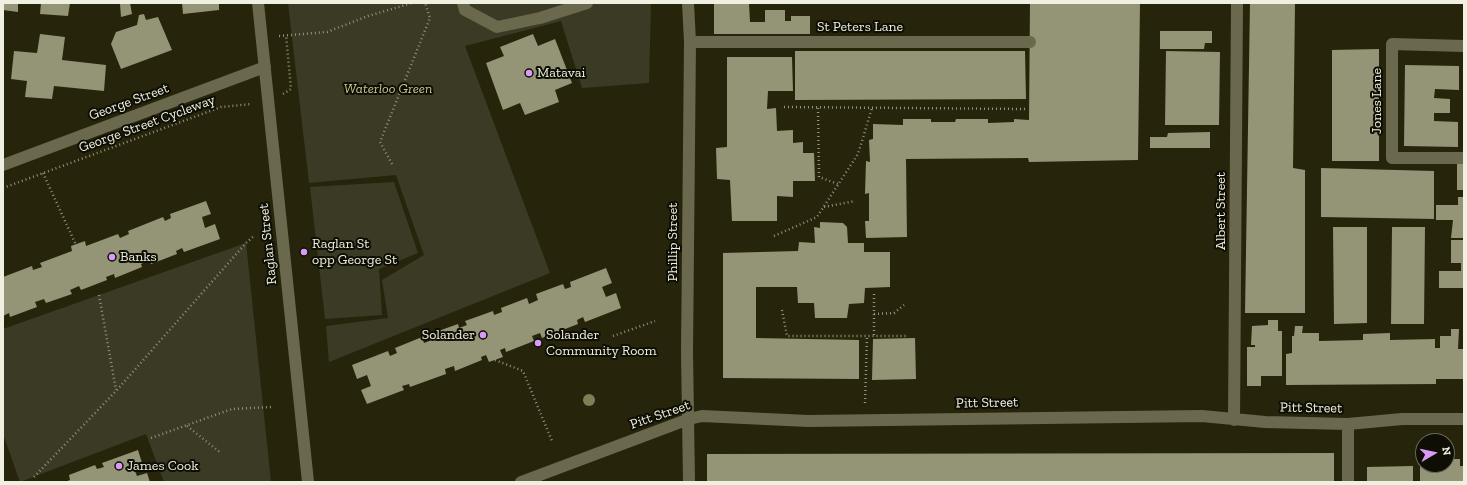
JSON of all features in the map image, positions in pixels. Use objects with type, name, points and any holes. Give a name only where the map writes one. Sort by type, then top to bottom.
[{"type":"street","name":"Raglan Street","points":[[258,3],[308,482]]},
{"type":"street","points":[[463,3],[465,10],[497,27],[540,18],[587,3]]},
{"type":"street","name":"Phillip Street","points":[[688,3],[690,42],[687,352],[689,482]]},
{"type":"street","name":"Albert Street","points":[[1234,420],[1237,3]]},
{"type":"street","name":"St Peters Lane","points":[[690,42],[1030,42]]},
{"type":"street","name":"Jones Lane","points":[[1464,46],[1392,44],[1392,158],[1464,158]]},
{"type":"street","name":"George Street","points":[[3,165],[265,67]]},
{"type":"street","name":"Pitt Street","points":[[521,482],[689,419],[717,415],[808,421],[1202,416],[1265,422],[1348,424],[1402,419],[1464,419]]},
{"type":"street","points":[[1348,424],[1348,482]]},
{"type":"path","points":[[269,104],[291,89],[286,35],[327,32],[368,16],[412,3]]},
{"type":"path","points":[[392,164],[380,142],[430,18],[425,3]]},
{"type":"path","name":"George Street Cycleway","points":[[3,188],[221,107],[269,104]]},
{"type":"path","points":[[784,107],[1025,109]]},
{"type":"path","points":[[818,108],[819,178],[838,184]]},
{"type":"path","points":[[774,236],[817,217],[858,154],[872,108]]},
{"type":"path","points":[[43,173],[76,244]]},
{"type":"path","points":[[824,207],[855,201]]},
{"type":"path","points":[[34,477],[116,391],[246,243],[255,235]]},
{"type":"path","points":[[874,294],[874,336]]},
{"type":"path","points":[[99,295],[116,391]]},
{"type":"path","points":[[874,314],[894,313],[904,305]]},
{"type":"path","points":[[782,310],[787,336],[907,336]]},
{"type":"path","points":[[613,336],[656,321]]},
{"type":"path","points":[[865,420],[867,336]]},
{"type":"path","points":[[495,360],[523,371],[552,441]]},
{"type":"path","points":[[151,438],[232,409],[271,407]]},
{"type":"path","points":[[186,426],[221,453]]},
{"type":"green space","name":"Waterloo Green","points":[[288,3],[651,3],[649,83],[582,88],[561,21],[465,46],[550,273],[329,362],[326,326],[388,318],[382,280],[424,255],[396,175],[309,183]]},
{"type":"green space","points":[[394,182],[418,253],[379,269],[382,315],[325,319],[310,187]]},
{"type":"green space","points":[[246,243],[271,482],[164,482],[146,434],[20,482],[3,434],[3,329]]},
{"type":"building","points":[[3,3],[18,3],[18,12],[3,10]]},
{"type":"building","points":[[41,3],[70,3],[68,16],[40,14]]},
{"type":"building","points":[[130,3],[132,14],[121,17],[120,4]]},
{"type":"building","points":[[182,3],[219,3],[219,10],[183,14]]},
{"type":"building","points":[[714,3],[749,3],[750,22],[765,22],[765,10],[785,10],[785,21],[791,21],[791,16],[810,16],[810,34],[714,34]]},
{"type":"building","points":[[1030,3],[1140,3],[1138,160],[1029,162],[1028,158],[906,159],[907,237],[866,238],[865,221],[869,221],[869,193],[865,194],[866,161],[870,162],[869,140],[873,139],[873,124],[903,125],[903,119],[931,119],[931,122],[955,122],[956,119],[988,119],[988,123],[1014,122],[1014,119],[1029,120]]},
{"type":"building","points":[[1250,3],[1295,3],[1293,168],[1305,170],[1305,313],[1245,313]]},
{"type":"building","points":[[144,14],[146,20],[158,17],[172,50],[121,69],[111,44],[116,32],[137,25],[139,15]]},
{"type":"building","points":[[1160,31],[1212,31],[1212,43],[1205,43],[1204,49],[1160,49]]},
{"type":"building","points":[[40,34],[65,37],[62,60],[106,65],[104,91],[54,86],[52,99],[25,97],[27,81],[11,79],[14,51],[37,53]]},
{"type":"building","name":"Matavai","points":[[533,34],[538,46],[555,39],[572,83],[555,90],[559,102],[525,115],[520,103],[503,110],[486,63],[504,56],[500,47]]},
{"type":"building","points":[[1379,49],[1379,161],[1332,161],[1332,50]]},
{"type":"building","points":[[795,51],[1025,51],[1026,99],[795,100]]},
{"type":"building","points":[[1166,51],[1220,52],[1219,125],[1165,125]]},
{"type":"building","points":[[727,57],[792,57],[793,91],[768,91],[767,109],[776,108],[777,131],[793,130],[793,143],[803,142],[803,153],[814,153],[815,181],[793,181],[793,197],[777,196],[777,221],[732,221],[730,180],[717,179],[716,148],[727,147]]},
{"type":"building","points":[[1405,65],[1459,66],[1459,90],[1435,89],[1434,98],[1450,99],[1450,113],[1434,113],[1434,121],[1458,122],[1458,147],[1404,146]]},
{"type":"building","points":[[1210,132],[1210,148],[1150,148],[1150,137],[1167,137],[1168,133]]},
{"type":"building","points":[[1457,161],[1464,161],[1464,190],[1457,190]]},
{"type":"building","points":[[1321,168],[1434,171],[1434,219],[1321,217]]},
{"type":"building","points":[[1458,197],[1464,197],[1464,238],[1451,238],[1453,220],[1436,220],[1436,205],[1458,205]]},
{"type":"building","name":"Banks","points":[[206,201],[211,214],[202,217],[205,228],[215,224],[220,239],[184,252],[182,248],[176,251],[177,254],[151,264],[149,260],[141,264],[142,267],[115,278],[114,274],[106,277],[107,280],[81,290],[79,286],[70,290],[72,294],[46,303],[44,299],[35,302],[37,307],[10,317],[9,313],[3,316],[3,277],[32,266],[33,270],[42,267],[40,263],[72,251],[71,246],[85,241],[86,246],[118,234],[120,238],[129,234],[128,231],[163,217],[165,221],[171,218],[170,214]]},
{"type":"building","points":[[820,222],[843,223],[847,227],[848,243],[864,243],[864,252],[890,252],[890,287],[865,288],[864,303],[849,304],[847,318],[815,318],[814,303],[798,303],[797,287],[756,287],[756,338],[859,340],[859,379],[723,378],[723,253],[798,251],[799,242],[815,243],[814,227],[820,228]]},
{"type":"building","points":[[1333,227],[1367,227],[1367,323],[1334,324]]},
{"type":"building","points":[[1392,227],[1425,227],[1424,324],[1391,324]]},
{"type":"building","points":[[1451,240],[1464,240],[1464,288],[1439,288],[1439,271],[1461,271],[1461,263],[1451,263]]},
{"type":"building","name":"Solander","points":[[606,268],[612,283],[602,287],[606,297],[616,293],[621,308],[585,322],[583,317],[577,320],[578,324],[542,338],[540,333],[532,336],[534,341],[506,352],[505,348],[500,350],[503,357],[489,362],[486,355],[481,357],[482,360],[455,371],[454,366],[445,369],[446,374],[410,387],[409,384],[402,386],[404,390],[367,404],[361,390],[371,386],[367,375],[357,379],[352,365],[388,351],[390,356],[397,353],[395,348],[422,337],[424,343],[432,340],[430,334],[458,324],[459,328],[467,325],[465,321],[493,311],[494,315],[502,312],[501,308],[527,298],[529,304],[538,300],[536,294],[563,284],[565,289],[571,287],[570,282]]},
{"type":"building","points":[[1268,320],[1278,320],[1278,331],[1282,331],[1282,376],[1261,376],[1261,386],[1247,386],[1247,347],[1255,347],[1255,345],[1251,345],[1252,326],[1268,325]]},
{"type":"building","points":[[1295,326],[1303,326],[1302,333],[1319,333],[1319,341],[1363,340],[1363,334],[1390,333],[1390,340],[1435,339],[1435,348],[1440,348],[1440,336],[1451,336],[1451,329],[1459,329],[1458,349],[1464,349],[1464,379],[1436,379],[1436,384],[1286,385],[1286,354],[1292,353],[1292,336],[1294,336]]},
{"type":"building","points":[[915,338],[916,379],[872,380],[873,339]]},
{"type":"building","name":"James Cook","points":[[138,450],[142,463],[133,466],[137,476],[147,473],[150,482],[65,482],[70,480],[69,475],[95,465],[97,469],[104,467],[102,463]]},
{"type":"building","points":[[1334,453],[1334,482],[707,482],[707,454]]},
{"type":"building","points":[[1455,459],[1460,459],[1460,466],[1464,466],[1464,482],[1420,482],[1420,473],[1455,473]]},
{"type":"building","points":[[1413,466],[1413,482],[1367,482],[1367,467]]},
{"type":"place","name":"Matavai","points":[[529,73]]},
{"type":"place","name":"Raglan St opp George St","points":[[304,252]]},
{"type":"place","name":"Banks","points":[[112,257]]},
{"type":"place","name":"Solander","points":[[483,335]]},
{"type":"place","name":"Solander Community Room","points":[[538,343]]},
{"type":"place","name":"James Cook","points":[[119,466]]}]
